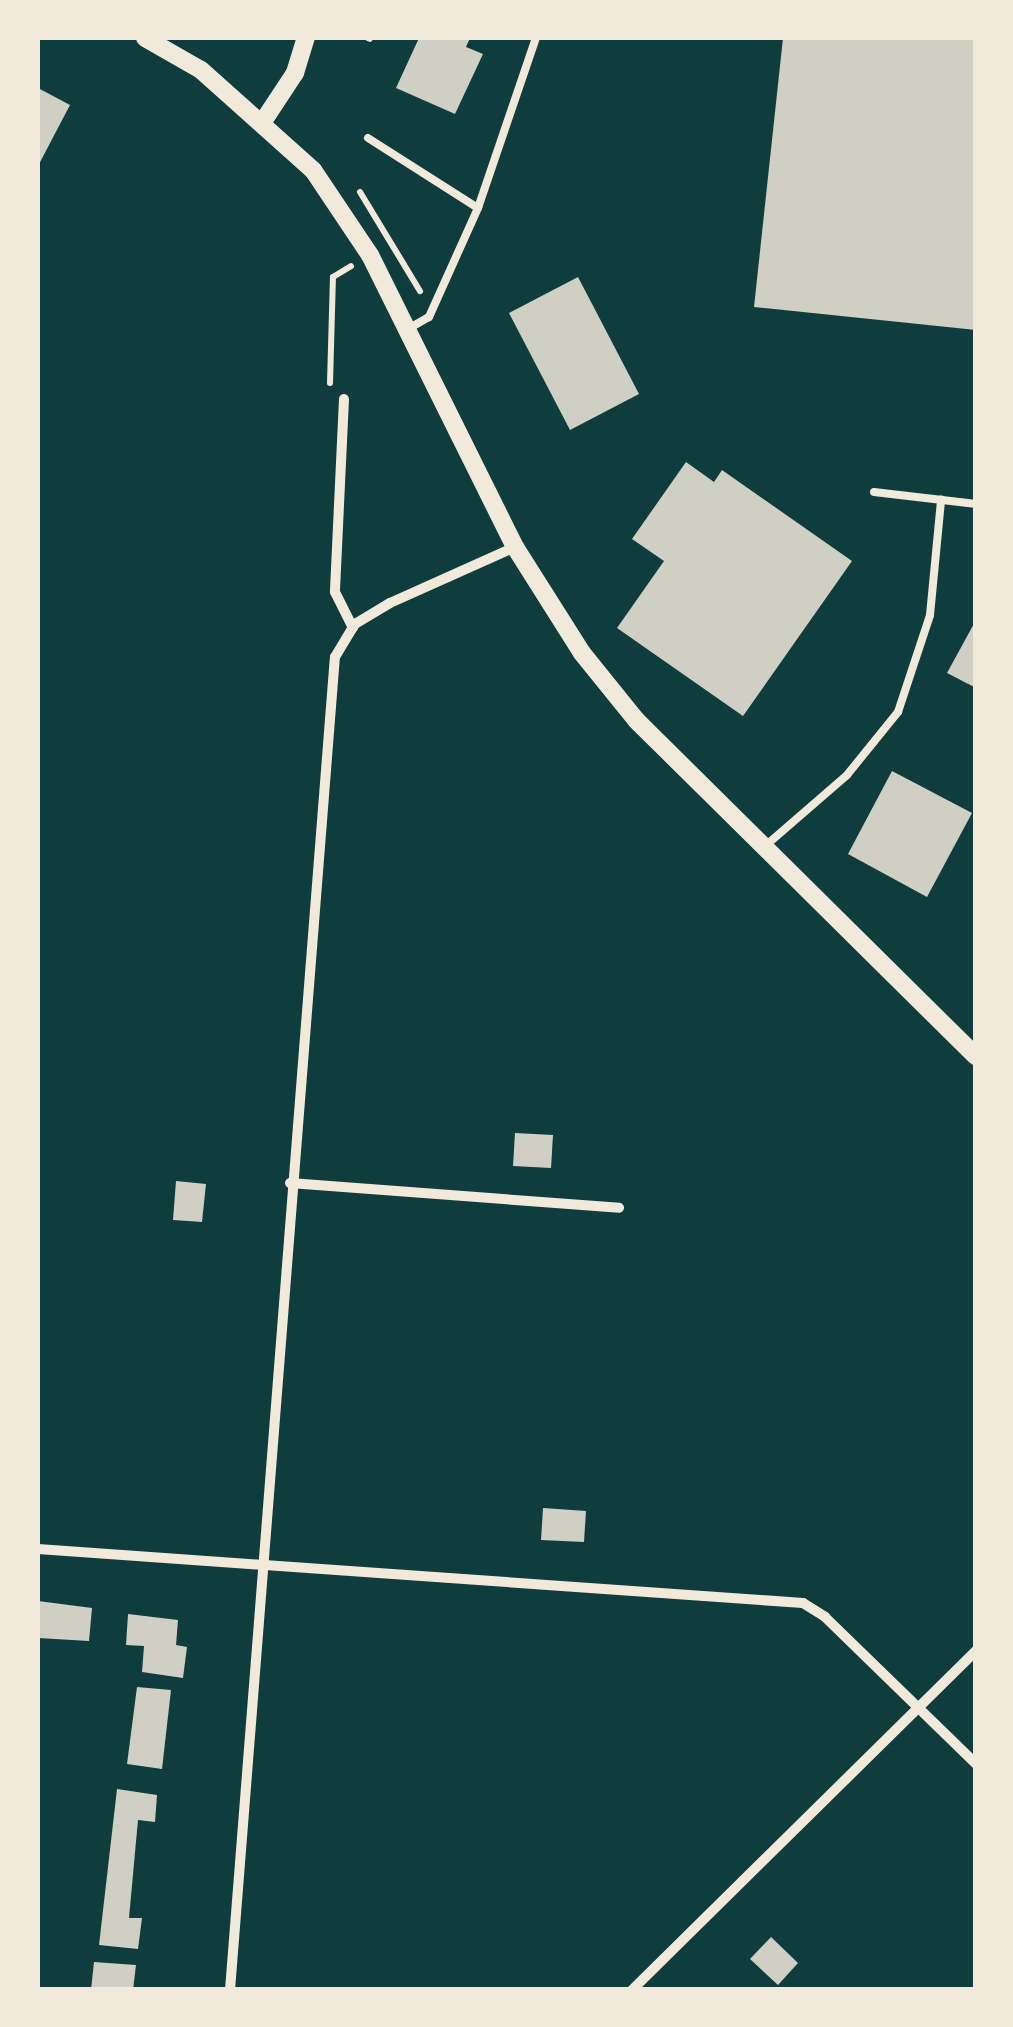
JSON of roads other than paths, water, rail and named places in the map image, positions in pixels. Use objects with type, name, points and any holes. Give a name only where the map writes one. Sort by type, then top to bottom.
[{"type":"street","points":[[144,38],[201,70],[314,170],[370,255],[404,331],[515,547],[582,654],[636,720],[976,1056]]},
{"type":"street","points":[[262,123],[296,73],[306,38]]},
{"type":"street","points":[[344,399],[335,592],[353,628]]},
{"type":"street","points":[[230,1990],[267,1565],[290,1182],[335,657],[353,628],[390,603],[515,547]]},
{"type":"street","points":[[290,1182],[618,1208]]},
{"type":"street","points":[[38,1549],[802,1603],[920,1708],[976,1764]]},
{"type":"street","points":[[632,1990],[976,1651]]},
{"type":"lane","points":[[404,331],[429,317],[478,208],[536,38]]},
{"type":"lane","points":[[368,138],[478,208]]},
{"type":"lane","points":[[874,492],[976,504]]},
{"type":"lane","points":[[764,847],[847,775],[898,712],[930,615],[941,500]]}]
